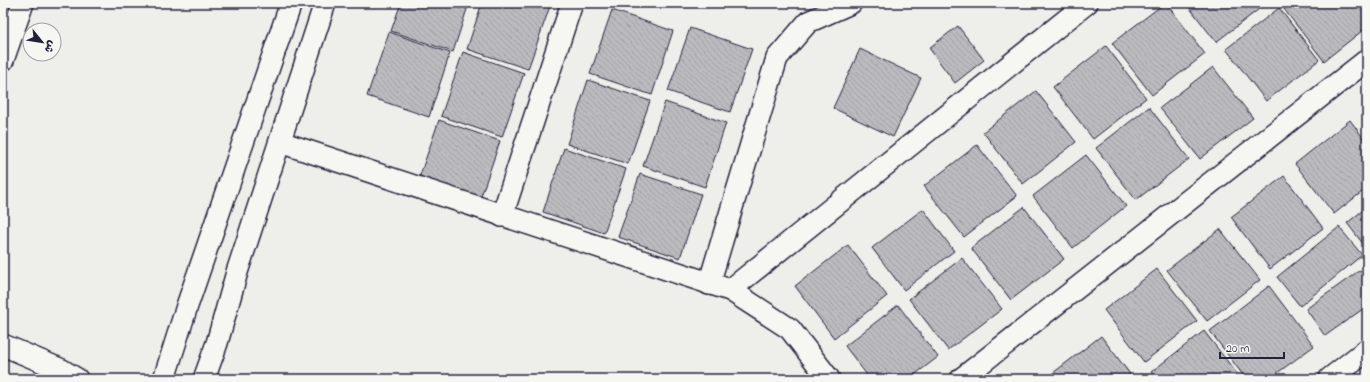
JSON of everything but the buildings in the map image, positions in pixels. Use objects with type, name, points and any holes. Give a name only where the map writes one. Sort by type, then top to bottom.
[{"type":"street","points":[[3,60],[23,3]]},
{"type":"street","points":[[164,379],[187,306],[291,3]]},
{"type":"street","points":[[206,378],[237,272],[325,3]]},
{"type":"street","points":[[502,216],[572,3]]},
{"type":"street","points":[[709,284],[777,58],[808,22],[850,3]]},
{"type":"street","points":[[730,290],[1087,3]]},
{"type":"street","points":[[960,379],[1367,60]]},
{"type":"street","points":[[280,142],[730,290],[790,329],[828,379]]},
{"type":"street","points":[[3,345],[62,370],[77,379]]},
{"type":"street","points":[[1330,379],[1367,350]]}]
